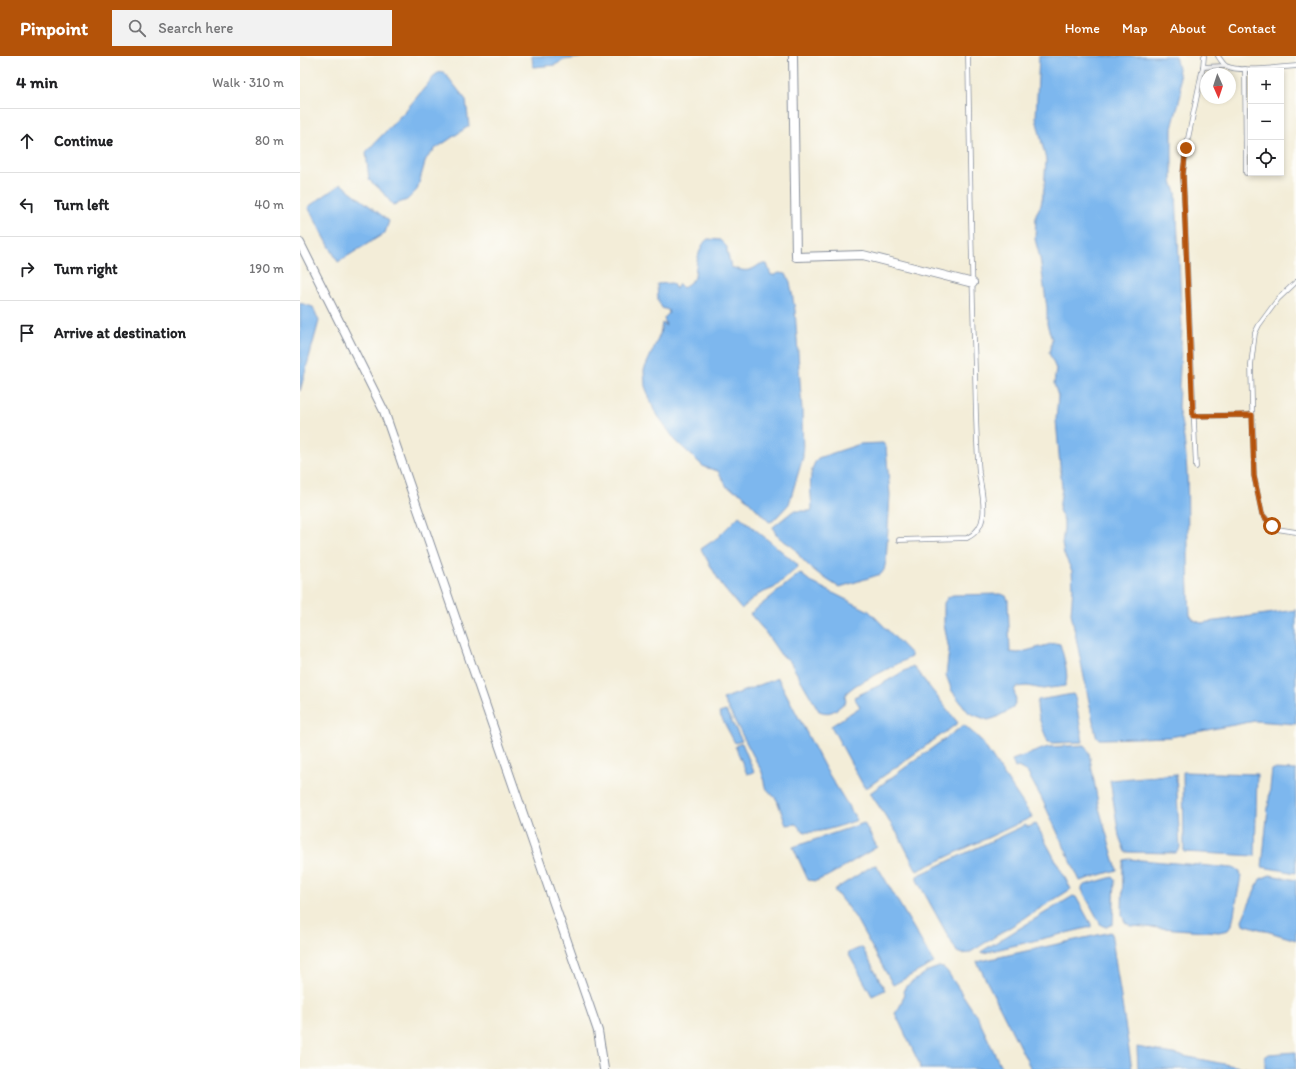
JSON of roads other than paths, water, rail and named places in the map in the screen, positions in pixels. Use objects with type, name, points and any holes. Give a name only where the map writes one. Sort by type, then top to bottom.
[{"type":"street","points":[[793,56],[796,257],[863,255],[972,283]]},
{"type":"street","points":[[300,243],[384,411],[598,1031],[604,1069]]},
{"type":"lane","points":[[899,540],[967,538],[980,528],[984,517],[978,461],[972,283],[968,56]]},
{"type":"lane","points":[[1196,468],[1183,174],[1186,148],[1204,56]]},
{"type":"lane","points":[[1218,56],[1225,66]]},
{"type":"lane","points":[[1203,67],[1225,66],[1245,69],[1296,66]]},
{"type":"lane","points":[[1245,69],[1246,173]]},
{"type":"lane","points":[[1296,282],[1278,299],[1264,317],[1256,333],[1251,365],[1254,476],[1262,514],[1272,526],[1277,529],[1296,532]]},
{"type":"lane","points":[[1193,416],[1252,415]]},
{"type":"water","points":[[532,56],[591,56],[564,60],[555,65],[534,67]]},
{"type":"water","points":[[1039,56],[1175,56],[1179,73],[1181,94],[1172,128],[1172,181],[1176,193],[1182,328],[1178,408],[1182,425],[1186,460],[1190,615],[1194,620],[1201,623],[1296,610],[1296,724],[1255,721],[1170,737],[1099,739],[1096,736],[1071,613],[1073,588],[1072,571],[1064,554],[1062,544],[1064,521],[1059,510],[1062,488],[1056,420],[1058,396],[1054,384],[1056,369],[1049,353],[1052,340],[1047,324],[1047,308],[1040,258],[1035,239],[1036,214],[1041,205],[1046,160],[1036,118]]},
{"type":"water","points":[[444,72],[466,100],[469,126],[435,149],[426,159],[417,190],[407,200],[393,205],[379,188],[369,180],[366,152],[406,110],[437,73]]},
{"type":"water","points":[[341,184],[389,221],[385,233],[338,262],[308,207]]},
{"type":"water","points":[[708,239],[720,240],[727,247],[731,267],[749,270],[760,264],[767,264],[771,275],[779,273],[786,274],[790,282],[795,310],[802,410],[803,457],[789,504],[773,521],[769,522],[741,493],[727,487],[718,471],[704,467],[675,440],[654,410],[645,386],[644,370],[660,334],[662,323],[666,326],[664,318],[669,313],[668,310],[662,308],[658,300],[657,284],[672,283],[676,289],[679,284],[683,288],[695,278],[700,251]]},
{"type":"water","points":[[300,303],[313,307],[319,321],[300,391]]},
{"type":"water","points":[[883,443],[886,447],[890,495],[886,561],[884,570],[881,574],[840,587],[818,574],[810,567],[792,546],[777,535],[773,527],[793,511],[811,511],[811,475],[812,469],[818,458],[860,444]]},
{"type":"water","points":[[739,516],[797,564],[798,567],[774,588],[759,594],[741,609],[722,586],[701,549],[717,538]]},
{"type":"water","points":[[800,573],[811,582],[869,611],[911,654],[911,657],[856,685],[847,692],[845,697],[846,702],[827,713],[819,711],[789,660],[781,655],[763,629],[750,614]]},
{"type":"water","points":[[1001,594],[1006,596],[1008,600],[1010,652],[1018,653],[1055,643],[1060,644],[1066,665],[1067,677],[1065,686],[1043,689],[1027,686],[1016,687],[1014,691],[1016,700],[1013,708],[995,718],[988,720],[969,713],[952,691],[946,675],[949,650],[944,624],[944,603],[948,597],[953,595]]},
{"type":"water","points":[[913,666],[958,723],[868,787],[864,787],[831,726],[860,707],[854,697],[880,685]]},
{"type":"water","points":[[778,678],[825,768],[857,820],[830,829],[814,832],[803,831],[796,824],[786,825],[777,800],[765,787],[762,772],[723,699]]},
{"type":"water","points":[[1073,694],[1075,697],[1083,742],[1048,742],[1038,715],[1038,700]]},
{"type":"water","points":[[726,711],[742,741],[735,743],[719,713]]},
{"type":"water","points":[[964,725],[980,739],[1032,817],[917,871],[899,836],[870,793]]},
{"type":"water","points":[[742,743],[754,772],[747,774],[735,746]]},
{"type":"water","points":[[1085,745],[1089,753],[1099,808],[1117,870],[1080,881],[1041,797],[1027,772],[1018,767],[1015,768],[1012,760],[1048,747]]},
{"type":"water","points":[[1272,769],[1296,770],[1296,873],[1262,867]]},
{"type":"water","points":[[1183,772],[1257,774],[1255,856],[1184,852]]},
{"type":"water","points":[[1176,774],[1180,848],[1176,853],[1125,852],[1119,836],[1110,780]]},
{"type":"water","points":[[864,823],[877,847],[828,876],[816,881],[808,880],[793,847]]},
{"type":"water","points":[[1036,824],[1071,889],[969,953],[962,954],[957,952],[917,880],[917,876],[1025,825],[1028,827]]},
{"type":"water","points":[[1129,859],[1233,868],[1240,871],[1241,876],[1232,925],[1228,930],[1219,932],[1131,926],[1125,922],[1122,915],[1123,864],[1124,860]]},
{"type":"water","points":[[876,865],[934,963],[893,985],[855,917],[834,890]]},
{"type":"water","points":[[1270,875],[1296,880],[1296,940],[1243,924],[1242,920],[1260,879]]},
{"type":"water","points":[[1113,877],[1115,880],[1113,924],[1106,927],[1101,925],[1082,890],[1082,887]]},
{"type":"water","points":[[1073,896],[1076,897],[1091,924],[1091,927],[982,952],[982,951]]},
{"type":"water","points":[[1111,932],[1132,1069],[1031,1069],[977,962]]},
{"type":"water","points":[[862,947],[885,990],[872,996],[848,953]]},
{"type":"water","points":[[939,967],[944,968],[947,971],[978,1018],[1002,1069],[920,1069],[919,1063],[895,1013],[901,1005],[905,987],[928,971]]},
{"type":"water","points":[[1137,1047],[1250,1069],[1138,1069]]},
{"type":"water","points":[[1296,1052],[1296,1069],[1265,1069],[1265,1057],[1269,1054]]}]
